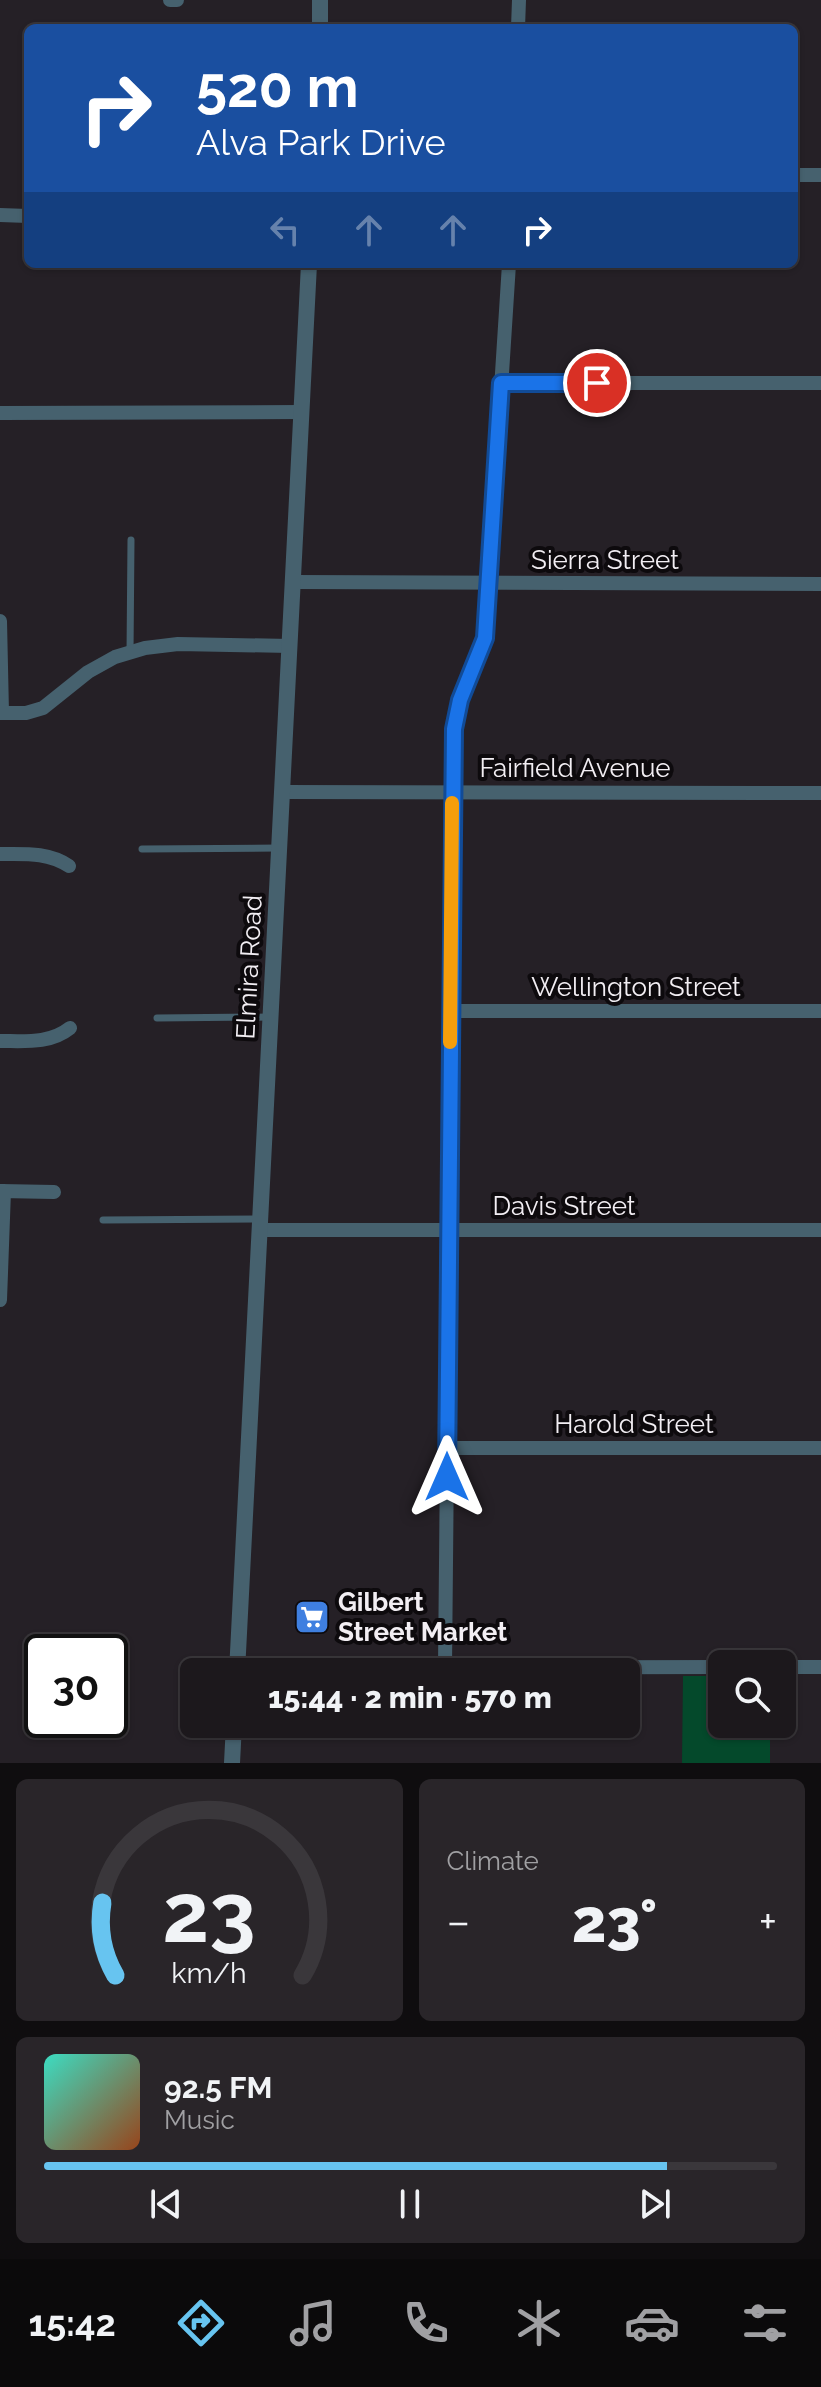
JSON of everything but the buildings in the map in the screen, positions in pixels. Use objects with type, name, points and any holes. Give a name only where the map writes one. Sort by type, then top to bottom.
[{"type":"street","points":[[170,0],[177,0]]},
{"type":"street","points":[[320,0],[320,24]]},
{"type":"street","points":[[518,24],[519,0]]},
{"type":"street","points":[[798,175],[821,175]]},
{"type":"street","points":[[0,215],[24,216]]},
{"type":"street","name":"Elmira Road","points":[[238,1658],[309,268]]},
{"type":"street","points":[[445,1658],[454,729],[460,700],[485,638],[509,268]]},
{"type":"street","points":[[501,383],[821,383]]},
{"type":"street","points":[[0,413],[302,412]]},
{"type":"street","name":"Sierra Street","points":[[293,582],[821,584]]},
{"type":"street","points":[[0,621],[1,713],[26,713],[43,708],[88,672],[145,648],[178,644],[290,646]]},
{"type":"street","name":"Fairfield Avenue","points":[[282,792],[821,793]]},
{"type":"street","points":[[0,854],[50,856],[69,866]]},
{"type":"street","name":"Wellington Street","points":[[450,1011],[821,1011]]},
{"type":"street","points":[[0,1041],[39,1041],[61,1035],[70,1028]]},
{"type":"street","points":[[0,1300],[2,1191],[54,1192]]},
{"type":"street","name":"Davis Street","points":[[260,1224],[448,1230],[821,1230]]},
{"type":"street","name":"Harold Street","points":[[447,1448],[821,1448]]},
{"type":"street","points":[[640,1667],[708,1667]]},
{"type":"street","points":[[796,1667],[821,1667]]},
{"type":"street","points":[[232,1763],[233,1738]]},
{"type":"lane","points":[[130,653],[131,540]]},
{"type":"lane","points":[[142,849],[279,848]]},
{"type":"lane","points":[[157,1018],[270,1017]]},
{"type":"lane","points":[[103,1220],[260,1224]]},
{"type":"green space","points":[[683,1676],[708,1676],[708,1738],[770,1738],[770,1763],[682,1763]]},
{"type":"slow traffic","points":[[450,1042],[452,803]]},
{"type":"place","name":"Gilbert Street Market","points":[[312,1617]]},
{"type":"route","points":[[447,1477],[454,729],[460,700],[485,638],[501,383],[597,383]]}]
